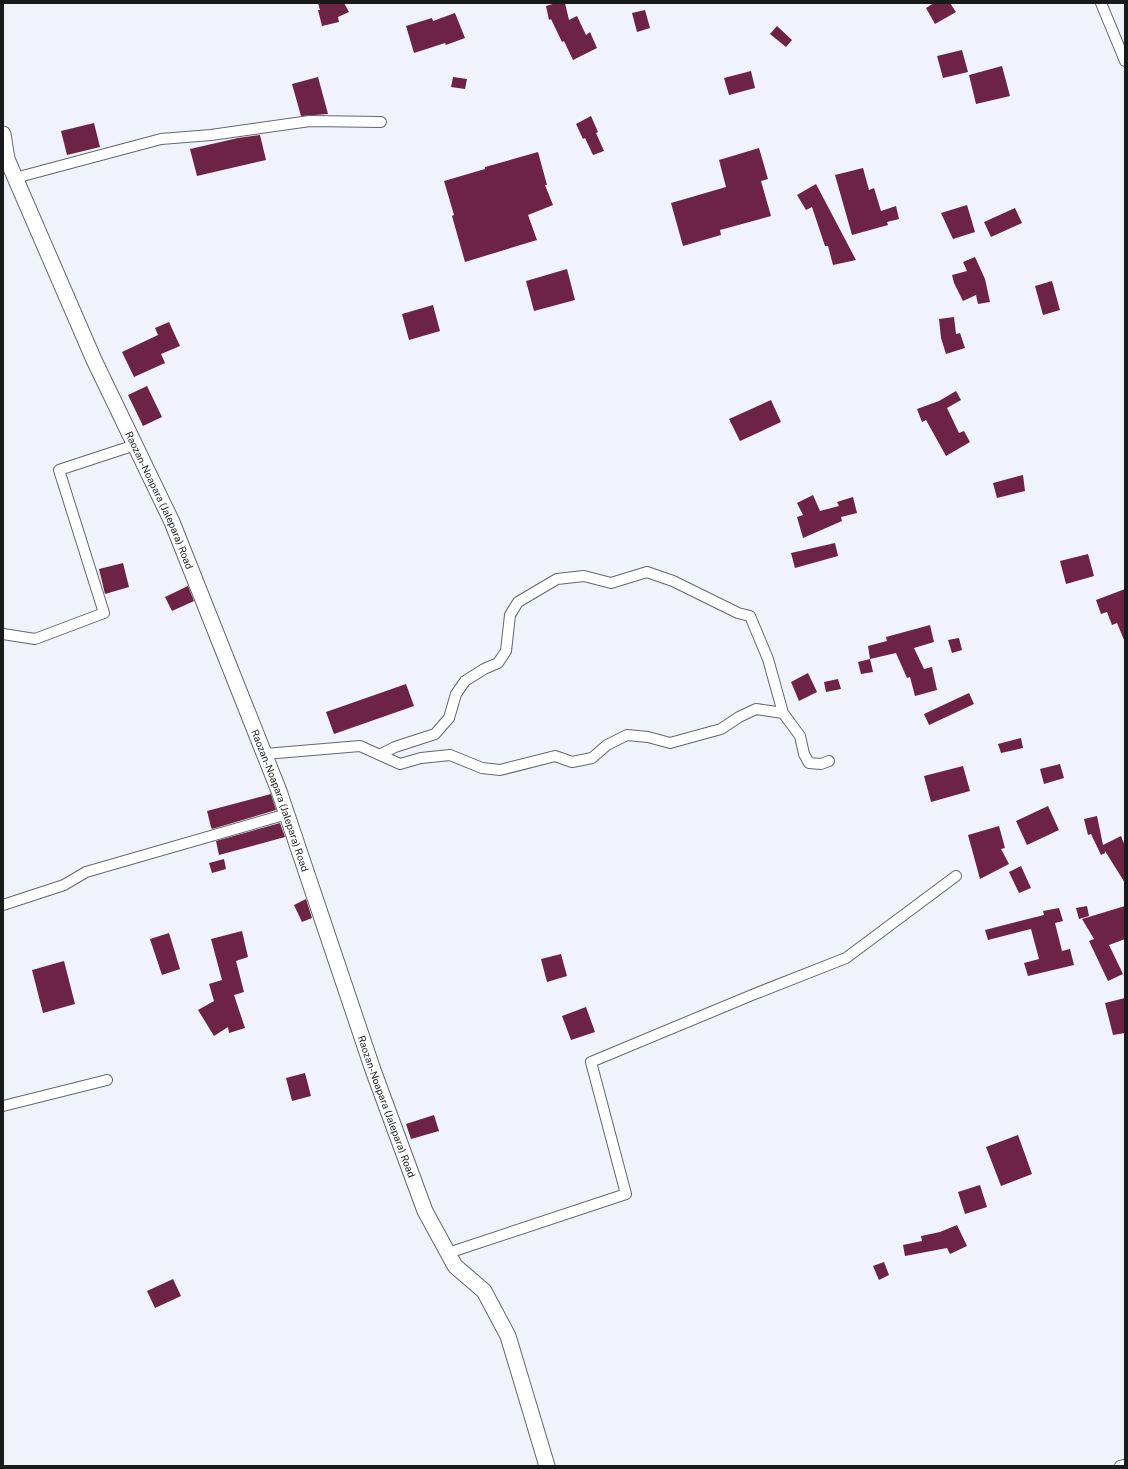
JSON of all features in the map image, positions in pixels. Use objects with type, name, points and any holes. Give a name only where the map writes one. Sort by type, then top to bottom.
[{"type":"main road","name":"Raozan-Noapara (Jalepara) Road","points":[[3,134],[7,159],[15,178],[94,360],[172,522],[265,754],[287,814],[375,1077],[425,1211],[455,1266],[484,1291],[508,1336],[547,1466]]},
{"type":"street","points":[[1101,3],[1125,62]]},
{"type":"street","points":[[15,178],[161,139],[211,135],[310,121],[381,122]]},
{"type":"street","points":[[3,634],[35,639],[104,613],[59,470],[135,445]]},
{"type":"street","points":[[381,754],[395,747],[435,734],[449,718],[456,694],[465,681],[484,669],[498,663],[506,651],[510,615],[518,602],[557,579],[584,576],[611,583],[647,572],[673,580],[738,613],[750,616],[768,659],[783,713],[800,736],[804,754],[809,763],[821,764],[829,762]]},
{"type":"street","points":[[265,754],[360,746],[381,754],[400,764],[421,758],[450,755],[482,768],[500,770],[555,756],[572,762],[592,758],[607,745],[627,735],[648,737],[670,743],[721,729],[739,716],[756,709],[783,713]]},
{"type":"street","points":[[3,905],[64,885],[86,872],[287,814]]},
{"type":"street","points":[[448,1253],[626,1194],[591,1062],[846,958],[956,876]]},
{"type":"street","points":[[3,1106],[107,1080]]},
{"type":"street","points":[[1120,1466],[1125,1465]]},
{"type":"building","points":[[318,3],[344,3],[349,12],[338,17],[339,22],[322,26]]},
{"type":"building","points":[[556,3],[565,3],[569,20],[577,16],[586,35],[590,32],[597,48],[573,60],[551,19],[549,20],[546,6]]},
{"type":"building","points":[[934,3],[950,3],[956,12],[935,24],[926,8]]},
{"type":"building","points":[[645,10],[650,28],[637,32],[632,13]]},
{"type":"building","points":[[455,13],[465,38],[446,45],[445,43],[414,53],[406,26],[432,18],[433,21]]},
{"type":"building","points":[[777,26],[792,40],[786,47],[770,34]]},
{"type":"building","points":[[962,50],[968,72],[943,78],[937,56]]},
{"type":"building","points":[[1002,66],[1010,96],[976,104],[969,75]]},
{"type":"building","points":[[751,71],[755,88],[729,95],[724,78]]},
{"type":"building","points":[[318,77],[328,114],[301,116],[292,84]]},
{"type":"building","points":[[453,77],[467,79],[465,89],[451,87]]},
{"type":"building","points":[[591,116],[598,132],[596,133],[604,151],[593,155],[576,124]]},
{"type":"building","points":[[94,123],[100,147],[67,155],[61,131]]},
{"type":"building","points":[[260,135],[266,160],[197,176],[190,149],[238,138]]},
{"type":"building","points":[[759,148],[768,179],[761,181],[771,216],[720,230],[721,235],[683,246],[671,203],[726,187],[719,160]]},
{"type":"building","points":[[538,152],[547,185],[545,185],[553,205],[528,215],[537,240],[465,262],[444,181],[485,169],[485,167]]},
{"type":"building","points":[[863,168],[869,190],[874,188],[881,211],[896,206],[899,219],[887,222],[888,225],[852,235],[835,175]]},
{"type":"building","points":[[816,184],[856,260],[833,265],[828,246],[825,246],[812,207],[806,210],[797,195]]},
{"type":"building","points":[[967,205],[975,232],[953,239],[941,213]]},
{"type":"building","points":[[1015,208],[1022,223],[991,237],[984,222]]},
{"type":"building","points":[[975,257],[985,279],[990,302],[978,304],[976,295],[963,301],[954,283],[952,275],[967,271],[963,262]]},
{"type":"building","points":[[567,269],[575,300],[534,311],[526,281]]},
{"type":"building","points":[[1052,281],[1060,310],[1043,315],[1035,286]]},
{"type":"building","points":[[433,305],[440,331],[409,340],[402,314]]},
{"type":"building","points":[[954,317],[956,334],[960,333],[965,348],[946,354],[941,338],[939,319]]},
{"type":"building","points":[[169,322],[180,346],[161,354],[165,363],[134,377],[122,352],[158,335],[155,328]]},
{"type":"building","points":[[147,386],[162,417],[143,426],[128,395]]},
{"type":"building","points":[[956,391],[961,400],[947,408],[959,433],[964,431],[970,442],[946,456],[926,420],[922,422],[917,409],[939,401]]},
{"type":"building","points":[[771,400],[781,422],[740,441],[729,419]]},
{"type":"building","points":[[1023,475],[1025,491],[997,498],[993,483]]},
{"type":"building","points":[[813,495],[820,511],[839,506],[837,502],[853,497],[857,513],[841,517],[842,521],[803,538],[797,517],[803,515],[797,503]]},
{"type":"building","points":[[835,543],[838,556],[795,568],[791,553]]},
{"type":"building","points":[[1088,554],[1094,576],[1066,584],[1060,561]]},
{"type":"building","points":[[123,563],[129,587],[105,594],[99,569]]},
{"type":"building","points":[[188,586],[194,601],[172,611],[165,597]]},
{"type":"building","points":[[1125,589],[1124,640],[1117,623],[1112,625],[1107,612],[1101,614],[1096,600]]},
{"type":"building","points":[[930,625],[934,642],[914,648],[924,669],[932,667],[937,690],[915,696],[910,677],[907,678],[896,653],[870,659],[868,646],[887,641],[886,637]]},
{"type":"building","points":[[959,638],[962,650],[952,653],[948,640]]},
{"type":"building","points":[[870,659],[873,672],[861,674],[858,662]]},
{"type":"building","points":[[808,673],[817,692],[799,701],[791,682]]},
{"type":"building","points":[[838,679],[841,689],[826,692],[824,682]]},
{"type":"building","points":[[406,684],[414,706],[334,734],[326,712]]},
{"type":"building","points":[[969,693],[974,704],[929,725],[924,714]]},
{"type":"building","points":[[1021,738],[1023,748],[1001,753],[998,744]]},
{"type":"building","points":[[1060,764],[1064,778],[1044,784],[1040,769]]},
{"type":"building","points":[[963,766],[970,791],[931,802],[924,776]]},
{"type":"building","points":[[271,794],[276,810],[212,829],[207,811]]},
{"type":"building","points":[[1048,806],[1059,830],[1027,845],[1016,821]]},
{"type":"building","points":[[1097,816],[1103,845],[1121,836],[1125,846],[1125,883],[1105,851],[1105,853],[1101,855],[1091,834],[1088,835],[1084,819]]},
{"type":"building","points":[[280,823],[285,837],[219,855],[216,841]]},
{"type":"building","points":[[999,826],[1005,848],[1001,849],[1009,864],[980,879],[968,835]]},
{"type":"building","points":[[224,859],[226,869],[212,873],[209,863]]},
{"type":"building","points":[[1021,866],[1031,888],[1019,893],[1009,872]]},
{"type":"building","points":[[306,899],[312,918],[302,922],[294,905]]},
{"type":"building","points":[[1087,906],[1089,916],[1079,919],[1076,908]]},
{"type":"building","points":[[1125,906],[1125,939],[1109,945],[1123,974],[1108,981],[1089,941],[1094,939],[1082,919]]},
{"type":"building","points":[[1059,908],[1063,921],[1055,923],[1062,951],[1070,949],[1074,965],[1028,976],[1024,963],[1039,959],[1031,929],[988,940],[985,930],[1044,915],[1043,911]]},
{"type":"building","points":[[242,931],[248,957],[236,961],[244,992],[234,995],[245,1028],[229,1033],[228,1027],[214,1036],[198,1010],[214,1001],[209,984],[222,980],[211,939]]},
{"type":"building","points":[[169,933],[180,969],[162,975],[150,939]]},
{"type":"building","points":[[561,954],[567,976],[547,982],[541,959]]},
{"type":"building","points":[[64,961],[75,1004],[43,1013],[32,970]]},
{"type":"building","points":[[1125,998],[1125,1033],[1113,1035],[1105,1003]]},
{"type":"building","points":[[586,1007],[595,1032],[571,1040],[562,1016]]},
{"type":"building","points":[[305,1073],[311,1096],[292,1101],[286,1078]]},
{"type":"building","points":[[434,1115],[439,1131],[411,1139],[406,1124]]},
{"type":"building","points":[[1018,1135],[1032,1174],[1001,1186],[986,1147]]},
{"type":"building","points":[[980,1185],[987,1207],[965,1214],[958,1192]]},
{"type":"building","points":[[957,1225],[967,1246],[950,1254],[947,1248],[905,1256],[903,1245],[922,1241],[921,1236],[940,1232]]},
{"type":"building","points":[[884,1262],[889,1275],[879,1280],[873,1266]]},
{"type":"building","points":[[173,1279],[181,1296],[155,1308],[147,1291]]}]
